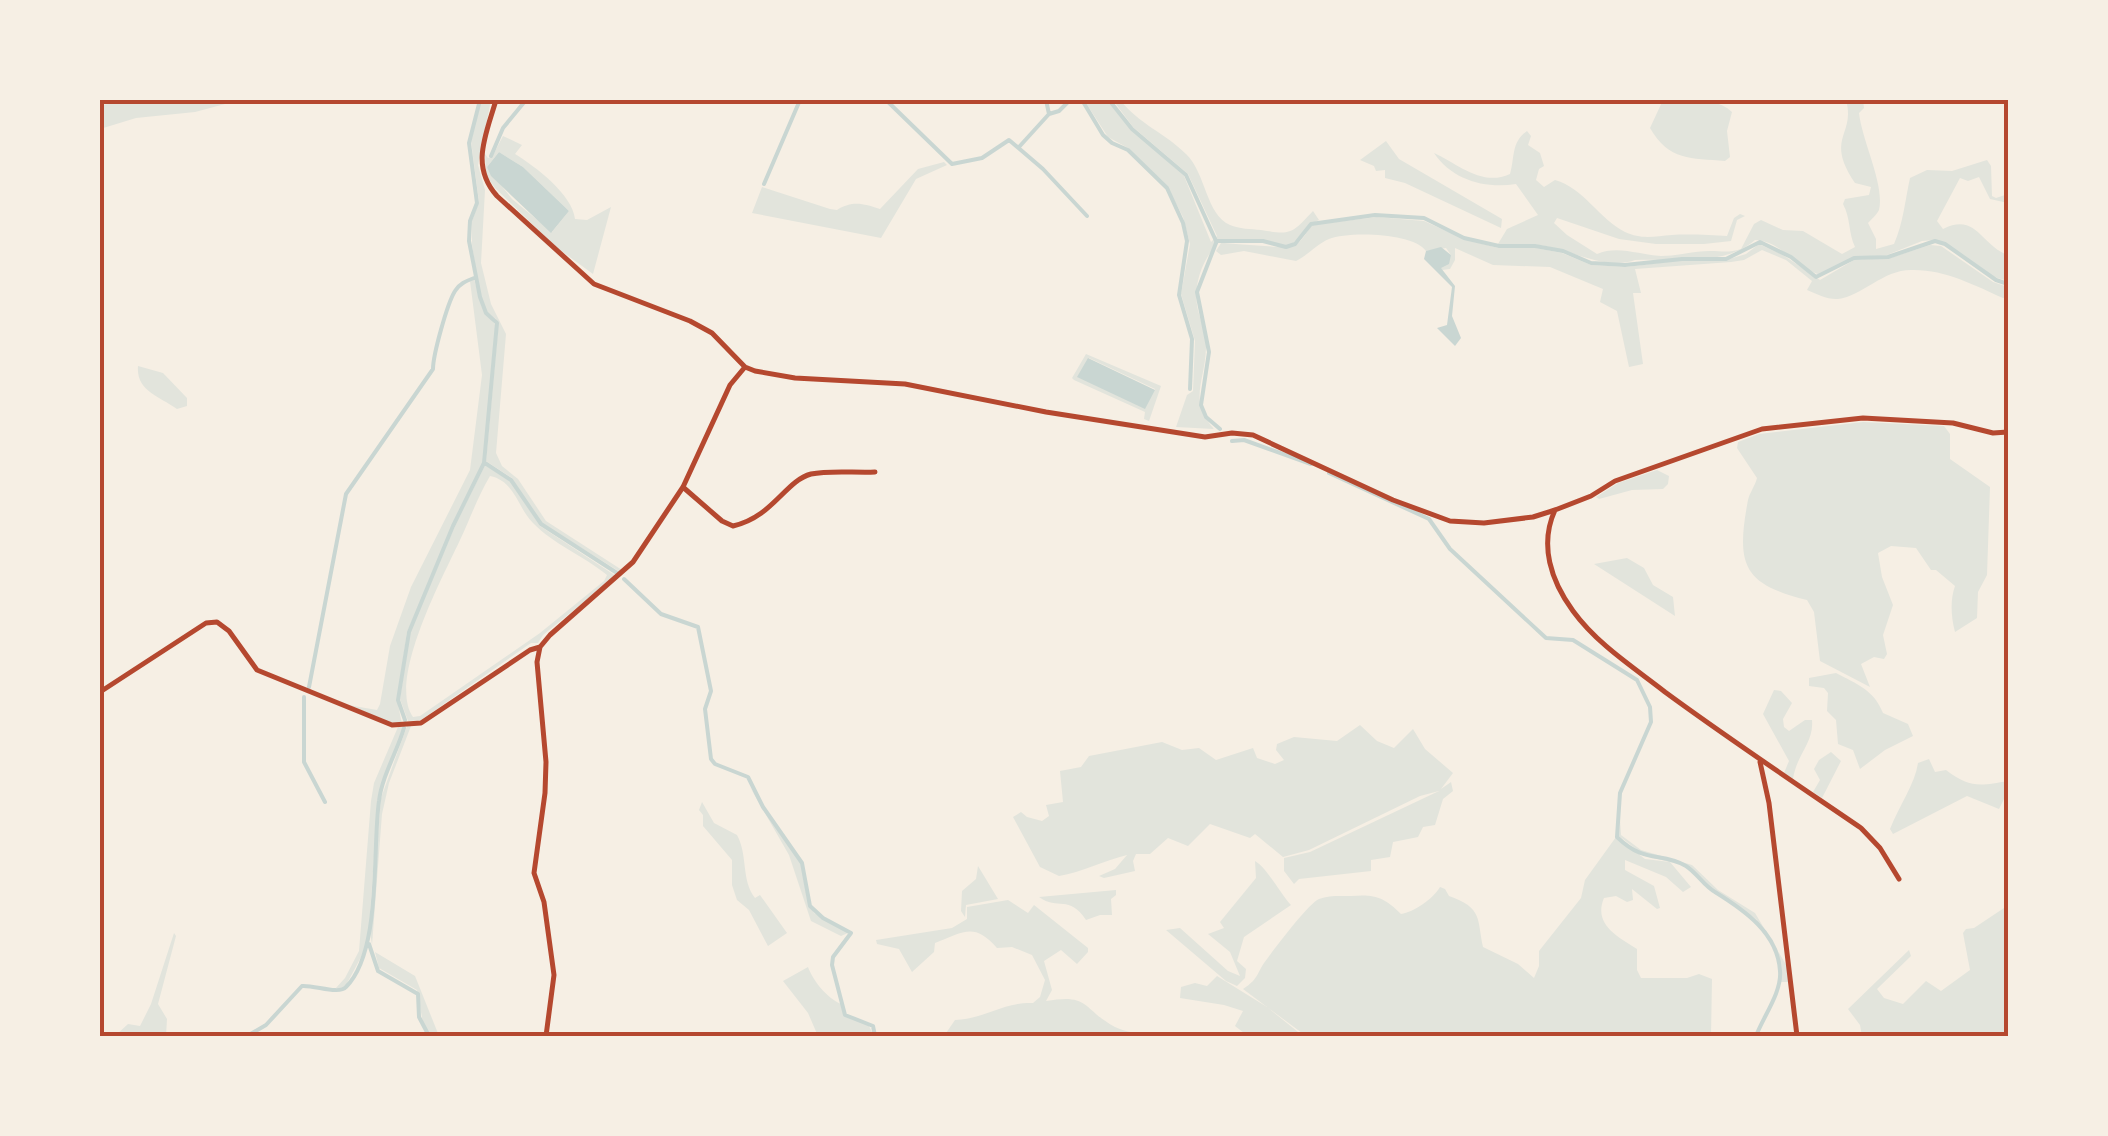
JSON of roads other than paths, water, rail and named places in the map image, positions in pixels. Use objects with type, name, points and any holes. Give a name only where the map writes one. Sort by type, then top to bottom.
[{"type":"street","points":[[496,100],[481,156],[486,183],[576,272],[594,284],[712,333],[745,367],[795,378],[905,384],[1046,412],[1205,437],[1253,435],[1393,500],[1450,521],[1496,522],[1555,510],[1591,496],[1615,480],[1762,430],[1862,418],[1953,423],[1993,433],[2008,432]]},
{"type":"street","points":[[546,1036],[554,974],[544,902],[534,873],[546,762],[540,647],[633,562],[683,487],[730,385],[745,367]]},
{"type":"street","points":[[683,487],[733,526],[764,513],[799,480],[812,474],[875,472]]},
{"type":"street","points":[[1555,510],[1547,534],[1548,555],[1559,587],[1574,612],[1612,651],[1760,762],[1861,828],[1880,848],[1899,879]]},
{"type":"street","points":[[100,692],[206,623],[217,622],[229,631],[258,670],[392,725],[407,725],[421,723],[540,647]]},
{"type":"street","points":[[1760,762],[1769,802],[1797,1036]]},
{"type":"waterway","points":[[405,720],[398,700],[409,632],[484,463],[497,323],[486,313],[480,297],[469,241],[470,221],[477,203],[469,143],[480,100]]},
{"type":"waterway","points":[[491,156],[503,128],[526,100]]},
{"type":"waterway","points":[[764,184],[800,100]]},
{"type":"waterway","points":[[886,100],[952,164],[982,158],[1009,140],[1087,216]]},
{"type":"waterway","points":[[1046,100],[1049,114],[1059,111],[1070,100]]},
{"type":"waterway","points":[[1082,100],[1103,135],[1128,150],[1167,188],[1183,223],[1187,241],[1179,295],[1192,339],[1190,389]]},
{"type":"waterway","points":[[1109,100],[1132,129],[1186,175],[1216,241],[1263,241],[1286,247],[1295,244],[1311,224],[1375,215],[1424,218],[1464,238],[1499,246],[1563,251],[1591,263],[1625,265],[1726,259],[1760,242],[1791,257],[1816,277],[1854,258],[1888,257],[1935,241],[2008,284]]},
{"type":"waterway","points":[[1019,147],[1049,114]]},
{"type":"waterway","points":[[1216,243],[1197,292],[1209,352],[1201,405],[1206,417],[1220,429]]},
{"type":"waterway","points":[[309,687],[346,494],[433,369],[452,298],[459,286],[474,278]]},
{"type":"waterway","points":[[1232,441],[1244,440],[1311,464]]},
{"type":"waterway","points":[[485,463],[511,480],[541,524],[617,573]]},
{"type":"waterway","points":[[1329,473],[1429,519],[1450,549],[1546,638],[1573,640],[1637,680],[1650,707],[1651,722],[1620,793],[1617,837],[1645,855],[1686,866],[1766,934],[1778,957],[1780,979],[1756,1036]]},
{"type":"waterway","points":[[624,579],[661,614],[698,627],[711,691],[705,709],[711,759],[748,777],[763,807],[802,863],[810,906],[851,933],[833,957],[832,965],[845,1015],[873,1026],[875,1036]]},
{"type":"waterway","points":[[304,697],[304,762],[325,802]]},
{"type":"waterway","points":[[247,1036],[266,1025],[302,986],[343,989],[357,971],[370,925],[381,792],[404,728]]},
{"type":"waterway","points":[[369,944],[378,971],[418,994],[419,1017],[429,1036]]}]
